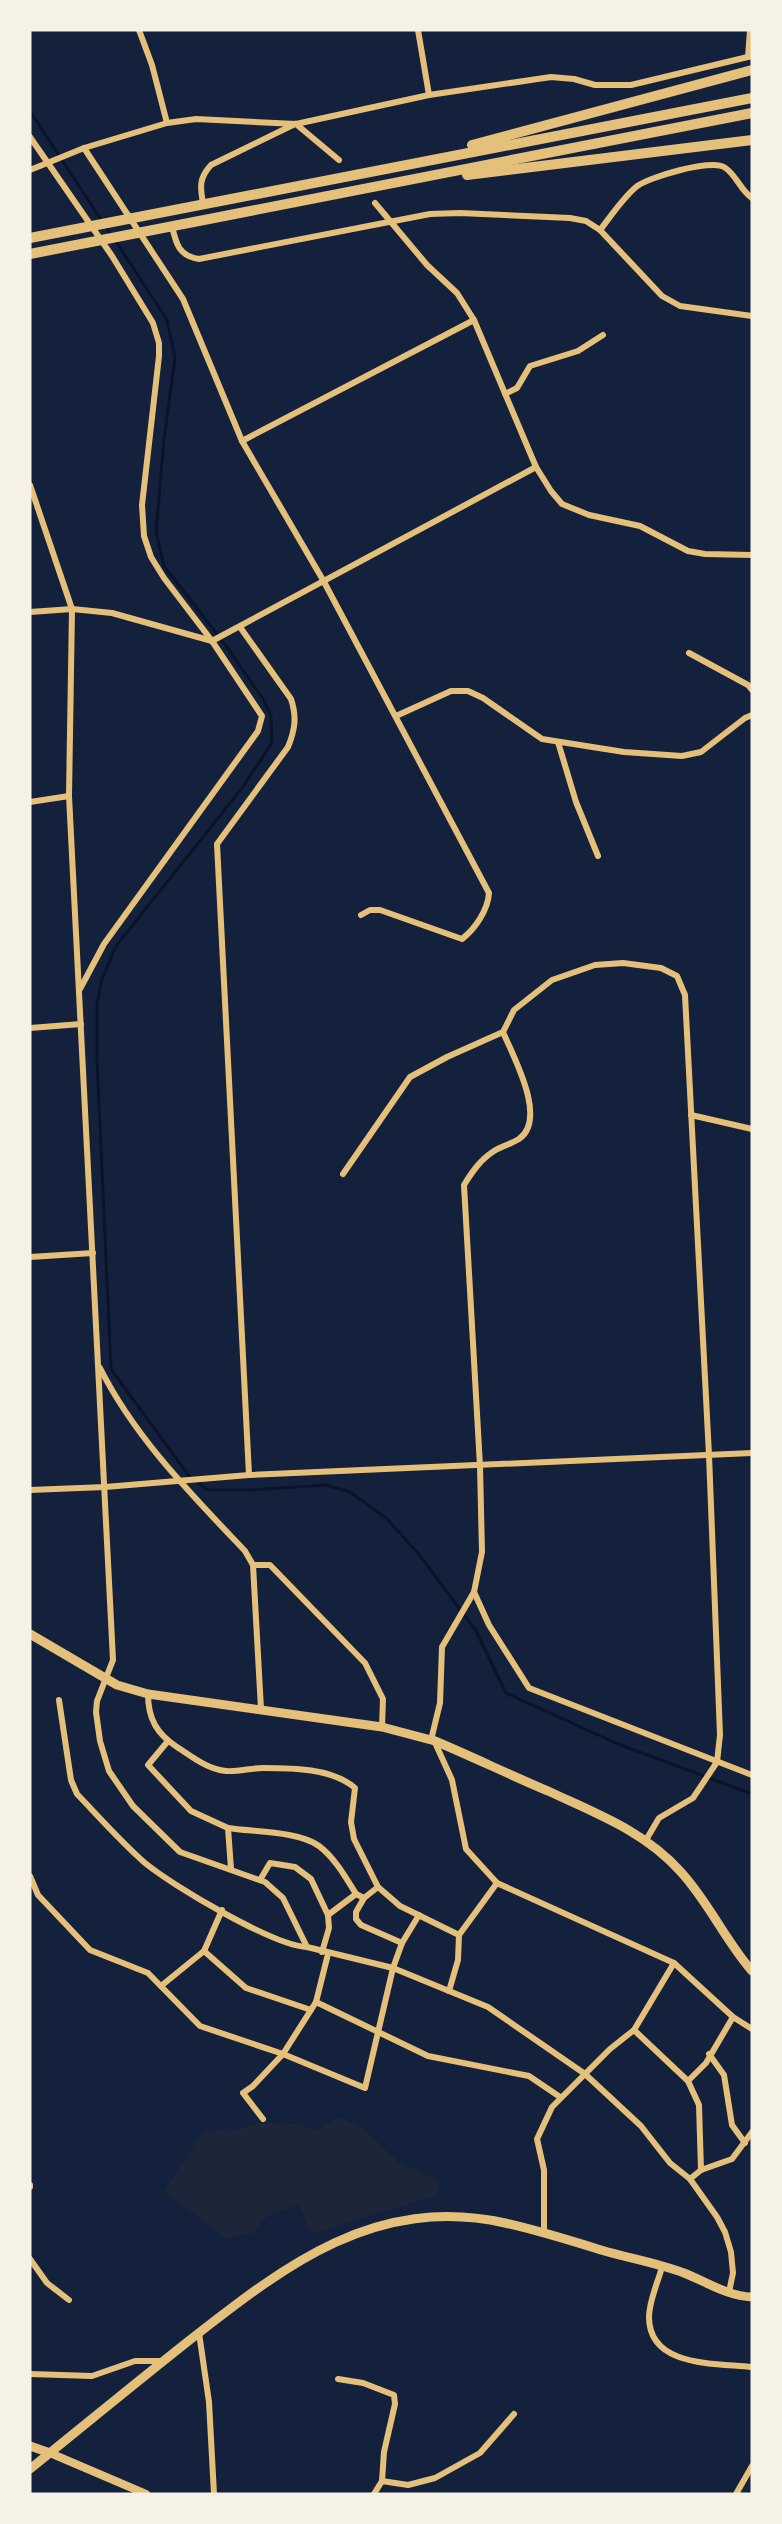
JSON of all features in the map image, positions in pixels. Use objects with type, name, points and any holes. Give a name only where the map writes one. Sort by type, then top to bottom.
[{"type":"highway","points":[[376,170],[752,70]]},
{"type":"highway","points":[[30,238],[752,98]]},
{"type":"highway","points":[[30,254],[752,113]]},
{"type":"highway","points":[[379,185],[752,140]]},
{"type":"main road","points":[[30,1634],[106,1680],[148,1694],[382,1727],[435,1741],[606,1817],[646,1840],[680,1870],[710,1911],[732,1947],[752,1971]]},
{"type":"main road","points":[[30,2469],[163,2361],[292,2265],[324,2246],[371,2228],[418,2220],[465,2218],[502,2222],[684,2273],[729,2292],[752,2297]]},
{"type":"main road","points":[[30,2446],[50,2453]]},
{"type":"street","points":[[139,30],[152,65],[167,123]]},
{"type":"street","points":[[418,30],[429,94]]},
{"type":"street","points":[[203,203],[200,185],[202,174],[211,165],[296,123],[429,94],[551,77],[574,79],[596,85],[632,85],[750,56],[750,30]]},
{"type":"street","points":[[30,170],[84,148],[167,123],[196,119],[296,123],[339,160]]},
{"type":"street","points":[[30,137],[112,256],[153,323],[159,343],[159,356],[142,505],[144,536],[150,557],[212,641],[262,716],[261,725],[104,944],[79,991]]},
{"type":"street","points":[[84,148],[183,299],[243,441],[323,580],[489,893],[489,901],[473,931],[462,939],[380,910],[370,910],[361,915]]},
{"type":"street","points":[[600,230],[635,188],[645,181],[702,166],[712,164],[723,166],[752,198]]},
{"type":"street","points":[[375,203],[427,265],[457,293],[474,320],[536,467],[562,504],[573,510],[640,526],[688,551],[705,554],[752,555]]},
{"type":"street","points":[[172,226],[177,246],[183,253],[199,259],[430,214],[471,213],[570,218],[586,221],[600,230],[662,296],[680,306],[752,316]]},
{"type":"street","points":[[243,441],[474,320]]},
{"type":"street","points":[[505,394],[517,388],[530,366],[578,351],[603,335]]},
{"type":"street","points":[[30,612],[72,609],[112,613],[212,641],[536,467]]},
{"type":"street","points":[[30,485],[72,609],[69,796],[113,1660],[97,1701],[96,1712],[100,1741],[109,1772],[133,1806],[180,1852],[260,1880],[284,1898],[307,1947]]},
{"type":"street","points":[[240,627],[291,699],[295,712],[295,730],[288,747],[217,844],[249,1475]]},
{"type":"street","points":[[689,653],[751,685]]},
{"type":"street","points":[[396,716],[452,691],[468,691],[483,698],[542,739],[624,752],[682,756],[701,752],[744,718],[752,715]]},
{"type":"street","points":[[558,742],[576,802],[598,856]]},
{"type":"street","points":[[30,802],[69,796]]},
{"type":"street","points":[[343,1174],[410,1077],[447,1057],[503,1032],[514,1010],[552,980],[595,965],[623,963],[661,968],[677,976],[685,995],[709,1455],[720,1735],[717,1762],[693,1798],[659,1818],[646,1840]]},
{"type":"street","points":[[30,1028],[81,1024]]},
{"type":"street","points":[[503,1032],[529,1097],[530,1120],[526,1132],[520,1138],[493,1152],[477,1165],[464,1185],[480,1466],[482,1552],[474,1592],[442,1647],[440,1703],[432,1736],[452,1780],[466,1849],[498,1883],[674,1964],[733,2017],[752,2029]]},
{"type":"street","points":[[691,1115],[752,1129]]},
{"type":"street","points":[[30,1257],[93,1253]]},
{"type":"street","points":[[99,1364],[114,1395],[178,1481],[245,1551],[253,1565],[261,1709]]},
{"type":"street","points":[[30,1490],[105,1487],[249,1475],[752,1453]]},
{"type":"street","points":[[253,1565],[270,1566],[365,1663],[383,1699],[382,1727]]},
{"type":"street","points":[[474,1592],[489,1625],[529,1688],[752,1775]]},
{"type":"street","points":[[148,1694],[148,1707],[154,1726],[160,1735],[208,1767],[228,1771],[261,1768],[298,1769],[330,1775],[356,1788],[351,1822],[354,1839],[378,1887],[400,1906],[459,1935]]},
{"type":"street","points":[[59,1700],[71,1780],[77,1794],[144,1862],[171,1882],[295,1946],[393,1968],[488,2007],[585,2074],[641,2126],[670,2163],[690,2179],[725,2232],[733,2263],[729,2292]]},
{"type":"street","points":[[168,1741],[148,1765],[191,1811],[228,1828],[302,1837],[320,1846],[339,1868],[356,1894],[364,1898]]},
{"type":"street","points":[[228,1828],[231,1869]]},
{"type":"street","points":[[260,1880],[270,1863],[295,1867],[311,1879],[328,1915],[329,1928],[316,2002],[283,2055],[253,2086],[243,2092],[263,2119]]},
{"type":"street","points":[[30,1876],[38,1895],[90,1950],[148,1973],[200,2025],[365,2088],[393,1968],[402,1943],[419,1916]]},
{"type":"street","points":[[449,1991],[458,1960],[459,1935],[498,1883]]},
{"type":"street","points":[[378,1887],[364,1898],[356,1912],[356,1919],[361,1925],[402,1943]]},
{"type":"street","points":[[328,1915],[356,1894]]},
{"type":"street","points":[[161,1986],[204,1951],[222,1910]]},
{"type":"street","points":[[204,1951],[246,1988],[311,2010]]},
{"type":"street","points":[[544,2232],[545,2180],[537,2139],[552,2107],[610,2049],[634,2030],[674,1964]]},
{"type":"street","points":[[316,2002],[379,2035],[428,2056],[529,2076],[560,2097]]},
{"type":"street","points":[[688,2081],[706,2063],[709,2054],[733,2017]]},
{"type":"street","points":[[634,2030],[688,2081],[699,2105],[701,2170]]},
{"type":"street","points":[[709,2054],[724,2075],[732,2125],[745,2143]]},
{"type":"street","points":[[690,2179],[701,2170],[732,2159],[752,2132]]},
{"type":"street","points":[[30,2259],[47,2283],[69,2300]]},
{"type":"street","points":[[662,2267],[649,2317],[653,2334],[662,2347],[683,2360],[752,2367]]},
{"type":"street","points":[[199,2333],[209,2402],[214,2494]]},
{"type":"street","points":[[30,2374],[92,2376],[135,2361],[163,2361]]},
{"type":"street","points":[[338,2379],[363,2383],[394,2395],[395,2404],[384,2451],[382,2481],[374,2494]]},
{"type":"street","points":[[382,2481],[408,2485],[435,2478],[480,2453],[514,2414]]},
{"type":"street","points":[[50,2453],[146,2494]]},
{"type":"street","points":[[736,2494],[752,2466]]},
{"type":"shaded area","points":[[338,2117],[363,2128],[398,2162],[437,2179],[438,2195],[311,2234],[299,2205],[268,2215],[253,2233],[225,2239],[164,2191],[203,2131],[237,2130],[258,2123],[298,2124],[316,2131]]},
{"type":"waterway","points":[[30,111],[111,235]]},
{"type":"waterway","points":[[115,240],[167,320],[175,358],[164,439],[156,532],[164,566],[224,643],[263,699],[271,716],[272,743],[242,788],[116,946],[102,979],[97,1004],[97,1060],[111,1369],[189,1476],[208,1490],[252,1490],[326,1485],[350,1492],[386,1518],[418,1553],[476,1631],[506,1693],[618,1744],[752,1794]]}]
